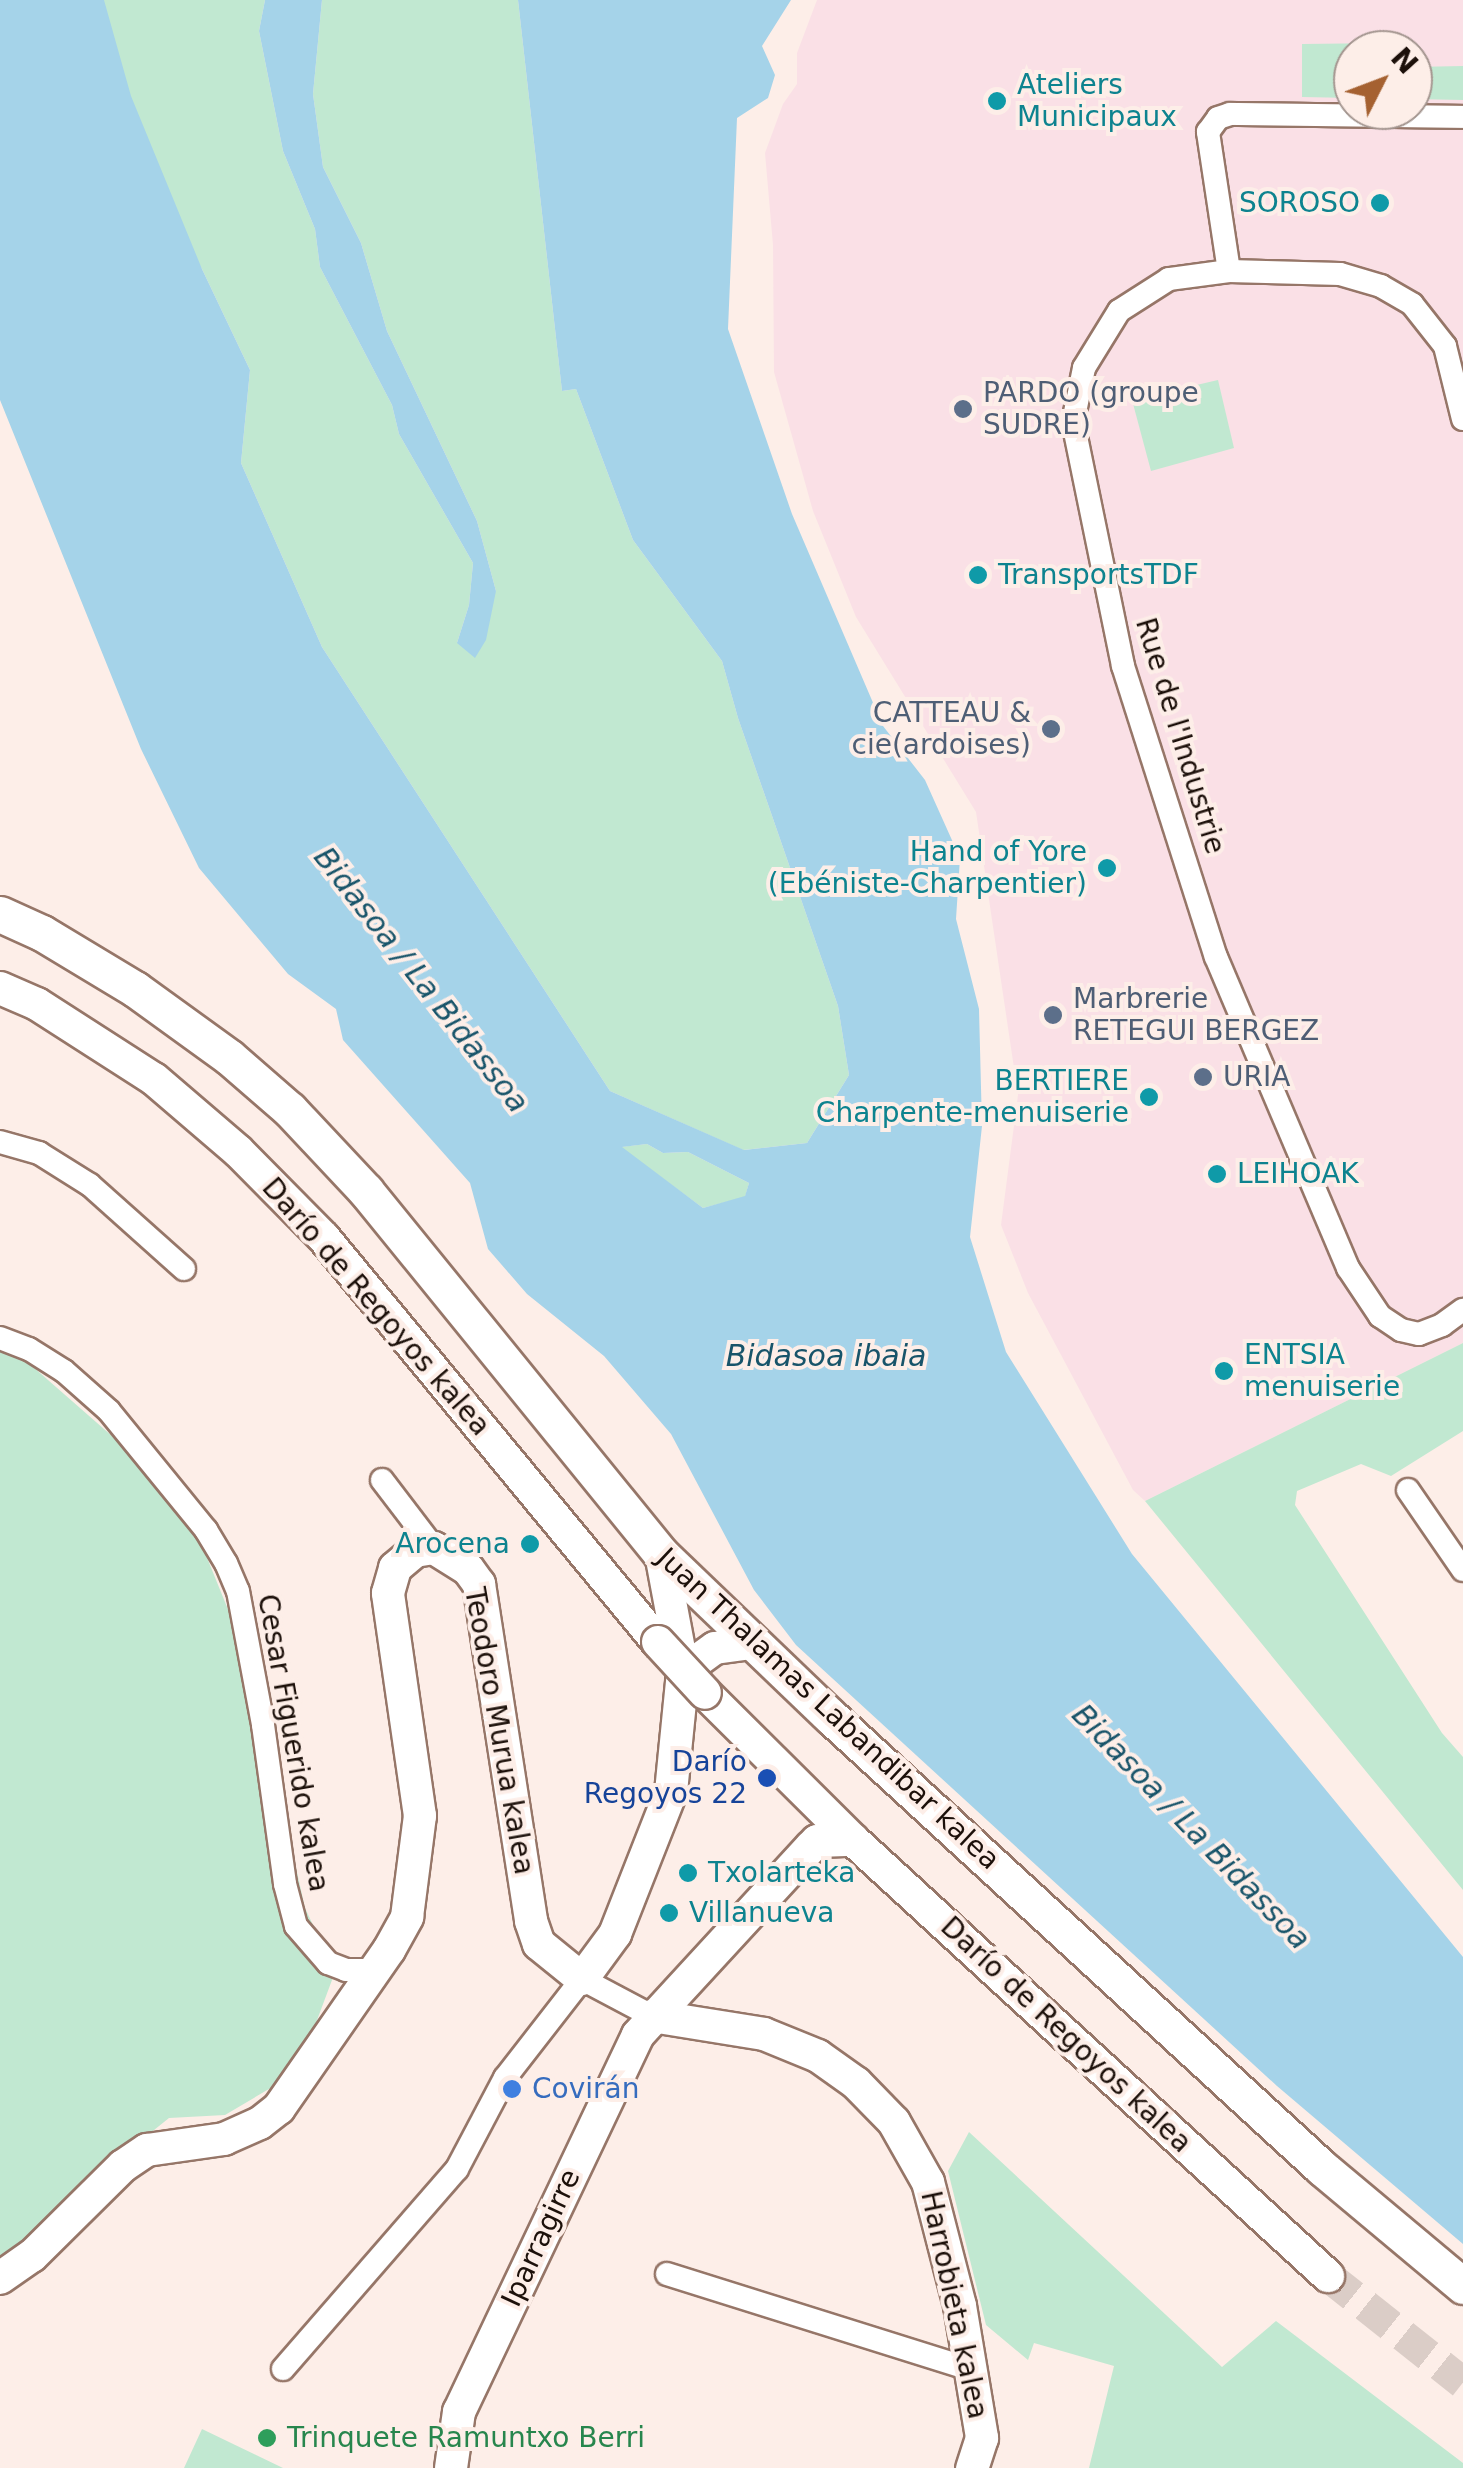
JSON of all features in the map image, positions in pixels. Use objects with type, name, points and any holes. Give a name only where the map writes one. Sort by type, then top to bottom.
[{"type":"main road","name":"Juan Thalamas Labandibar kalea","points":[[0,914],[42,933],[135,989],[229,1057],[290,1110],[366,1191],[661,1554],[752,1643],[1322,2168],[1463,2286]]},
{"type":"street","points":[[1230,271],[1208,132],[1218,118],[1230,114],[1463,118]]},
{"type":"street","name":"Rue de l'Industrie","points":[[1463,419],[1445,346],[1412,304],[1381,286],[1340,274],[1230,271],[1169,279],[1119,311],[1084,368],[1073,422],[1123,666],[1216,957],[1348,1268],[1380,1316],[1401,1330],[1418,1334],[1442,1326],[1463,1310]]},
{"type":"street","name":"Darío de Regoyos kalea","points":[[0,988],[37,1004],[154,1079],[238,1150],[324,1238],[694,1682],[853,1840],[1328,2276]]},
{"type":"street","points":[[0,1142],[38,1153],[90,1185],[184,1269]]},
{"type":"street","name":"Cesar Figuerido kalea","points":[[0,1338],[29,1349],[64,1371],[109,1411],[206,1530],[226,1562],[238,1591],[263,1725],[285,1884],[296,1926],[328,1963],[346,1970],[372,1970]]},
{"type":"street","points":[[0,2278],[32,2256],[123,2166],[147,2150],[224,2139],[270,2116],[352,2008],[407,1917],[420,1816],[388,1593],[395,1568],[415,1551],[434,1548],[382,1480]]},
{"type":"street","points":[[1408,1490],[1462,1567]]},
{"type":"street","name":"Teodoro Murua kalea","points":[[434,1548],[468,1569],[479,1584],[531,1921],[539,1944],[582,1979]]},
{"type":"street","points":[[661,1554],[694,1682]]},
{"type":"street","points":[[283,2369],[457,2169],[505,2078],[615,1934],[671,1792],[694,1682],[715,1648],[752,1643]]},
{"type":"street","points":[[805,1793],[817,1841],[853,1840]]},
{"type":"street","name":"Iparragirre","points":[[451,2468],[459,2412],[631,2050],[652,2016],[817,1841]]},
{"type":"street","points":[[582,1979],[652,2016]]},
{"type":"street","name":"Harrobieta kalea","points":[[652,2016],[764,2034],[818,2056],[856,2083],[894,2122],[928,2182],[970,2368],[982,2438],[972,2468]]},
{"type":"street","points":[[667,2274],[970,2368]]},
{"type":"shaded area","points":[[817,0],[1463,0],[1463,1343],[1145,1501],[1133,1490],[1028,1293],[1001,1225],[1018,1095],[976,812],[856,617],[813,511],[774,372],[773,245],[765,153],[783,104],[797,84],[797,53]]},
{"type":"green space","points":[[53,0],[265,0],[259,31],[283,151],[315,229],[320,267],[392,405],[399,434],[473,563],[469,605],[457,643],[496,591],[477,521],[387,331],[361,243],[323,167],[313,94],[322,0],[518,0],[562,391],[576,389],[633,540],[722,661],[738,718],[838,1006],[849,1075],[807,1143],[743,1150],[610,1091],[322,647],[241,463],[250,370],[202,269]]},
{"type":"green space","points":[[1302,44],[1333,44],[1333,98],[1302,97]]},
{"type":"green space","points":[[1463,66],[1463,100],[1433,99],[1433,67]]},
{"type":"green space","points":[[1218,380],[1234,448],[1151,471],[1132,400]]},
{"type":"green space","points":[[647,1144],[663,1153],[688,1152],[749,1183],[745,1197],[703,1208],[620,1147]]},
{"type":"green space","points":[[1463,1343],[1463,1431],[1391,1476],[1361,1464],[1297,1491],[1295,1505],[1442,1733],[1463,1757],[1463,1890],[1145,1501]]},
{"type":"green space","points":[[0,1346],[16,1352],[120,1443],[199,1538],[251,1666],[305,1908],[335,1972],[307,2047],[274,2086],[225,2115],[169,2118],[108,2167],[0,2269]]},
{"type":"green space","points":[[969,2132],[1222,2367],[1276,2321],[1463,2463],[1463,2468],[1089,2468],[1114,2366],[1034,2343],[1028,2360],[986,2325],[948,2171]]},
{"type":"green space","points":[[202,2429],[283,2468],[184,2468]]},
{"type":"water","name":"Bidasoa ibaia","points":[[0,0],[104,0],[131,96],[202,269],[250,370],[241,463],[322,647],[610,1091],[744,1150],[807,1143],[849,1075],[838,1006],[738,718],[722,661],[633,540],[576,389],[562,391],[518,0],[791,0],[762,46],[775,75],[768,98],[737,118],[728,329],[792,514],[883,726],[925,780],[960,858],[956,919],[979,1009],[982,1126],[970,1237],[1006,1352],[1132,1554],[1463,1957],[1463,2244],[1277,2086],[796,1645],[754,1590],[671,1434],[604,1356],[527,1294],[488,1249],[470,1183],[343,1040],[336,1009],[288,974],[199,868],[141,749],[0,400]],"holes":[[[647,1144],[663,1153],[688,1152],[749,1183],[745,1196],[703,1208],[622,1147]]]},
{"type":"water","points":[[265,0],[322,0],[313,94],[323,167],[361,243],[387,331],[477,521],[496,591],[486,640],[475,658],[457,643],[469,605],[473,563],[399,434],[392,405],[320,267],[315,229],[283,151],[259,31]]},
{"type":"tunnel","points":[[1328,2276],[1463,2383]]},
{"type":"place","name":"Ateliers Municipaux","points":[[997,101]]},
{"type":"place","name":"SOROSO","points":[[1380,203]]},
{"type":"place","name":"PARDO (groupe SUDRE)","points":[[963,409]]},
{"type":"place","name":"TransportsTDF","points":[[978,575]]},
{"type":"place","name":"CATTEAU & cie(ardoises)","points":[[1051,729]]},
{"type":"place","name":"Hand of Yore (Ebéniste-Charpentier)","points":[[1107,868]]},
{"type":"place","name":"Marbrerie RETEGUI BERGEZ","points":[[1053,1015]]},
{"type":"place","name":"URIA","points":[[1203,1077]]},
{"type":"place","name":"BERTIERE Charpente-menuiserie","points":[[1149,1097]]},
{"type":"place","name":"LEIHOAK","points":[[1217,1174]]},
{"type":"place","name":"ENTSIA menuiserie","points":[[1224,1371]]},
{"type":"place","name":"Arocena","points":[[530,1544]]},
{"type":"place","name":"Darío Regoyos 22","points":[[767,1778]]},
{"type":"place","name":"Txolarteka","points":[[688,1873]]},
{"type":"place","name":"Villanueva","points":[[669,1913]]},
{"type":"place","name":"Covirán","points":[[512,2089]]},
{"type":"place","name":"Trinquete Ramuntxo Berri","points":[[267,2438]]},
{"type":"water label","name":"Bidasoa / La Bidassoa","points":[[421,980]]},
{"type":"water label","name":"Bidasoa / La Bidassoa","points":[[1191,1827]]}]
